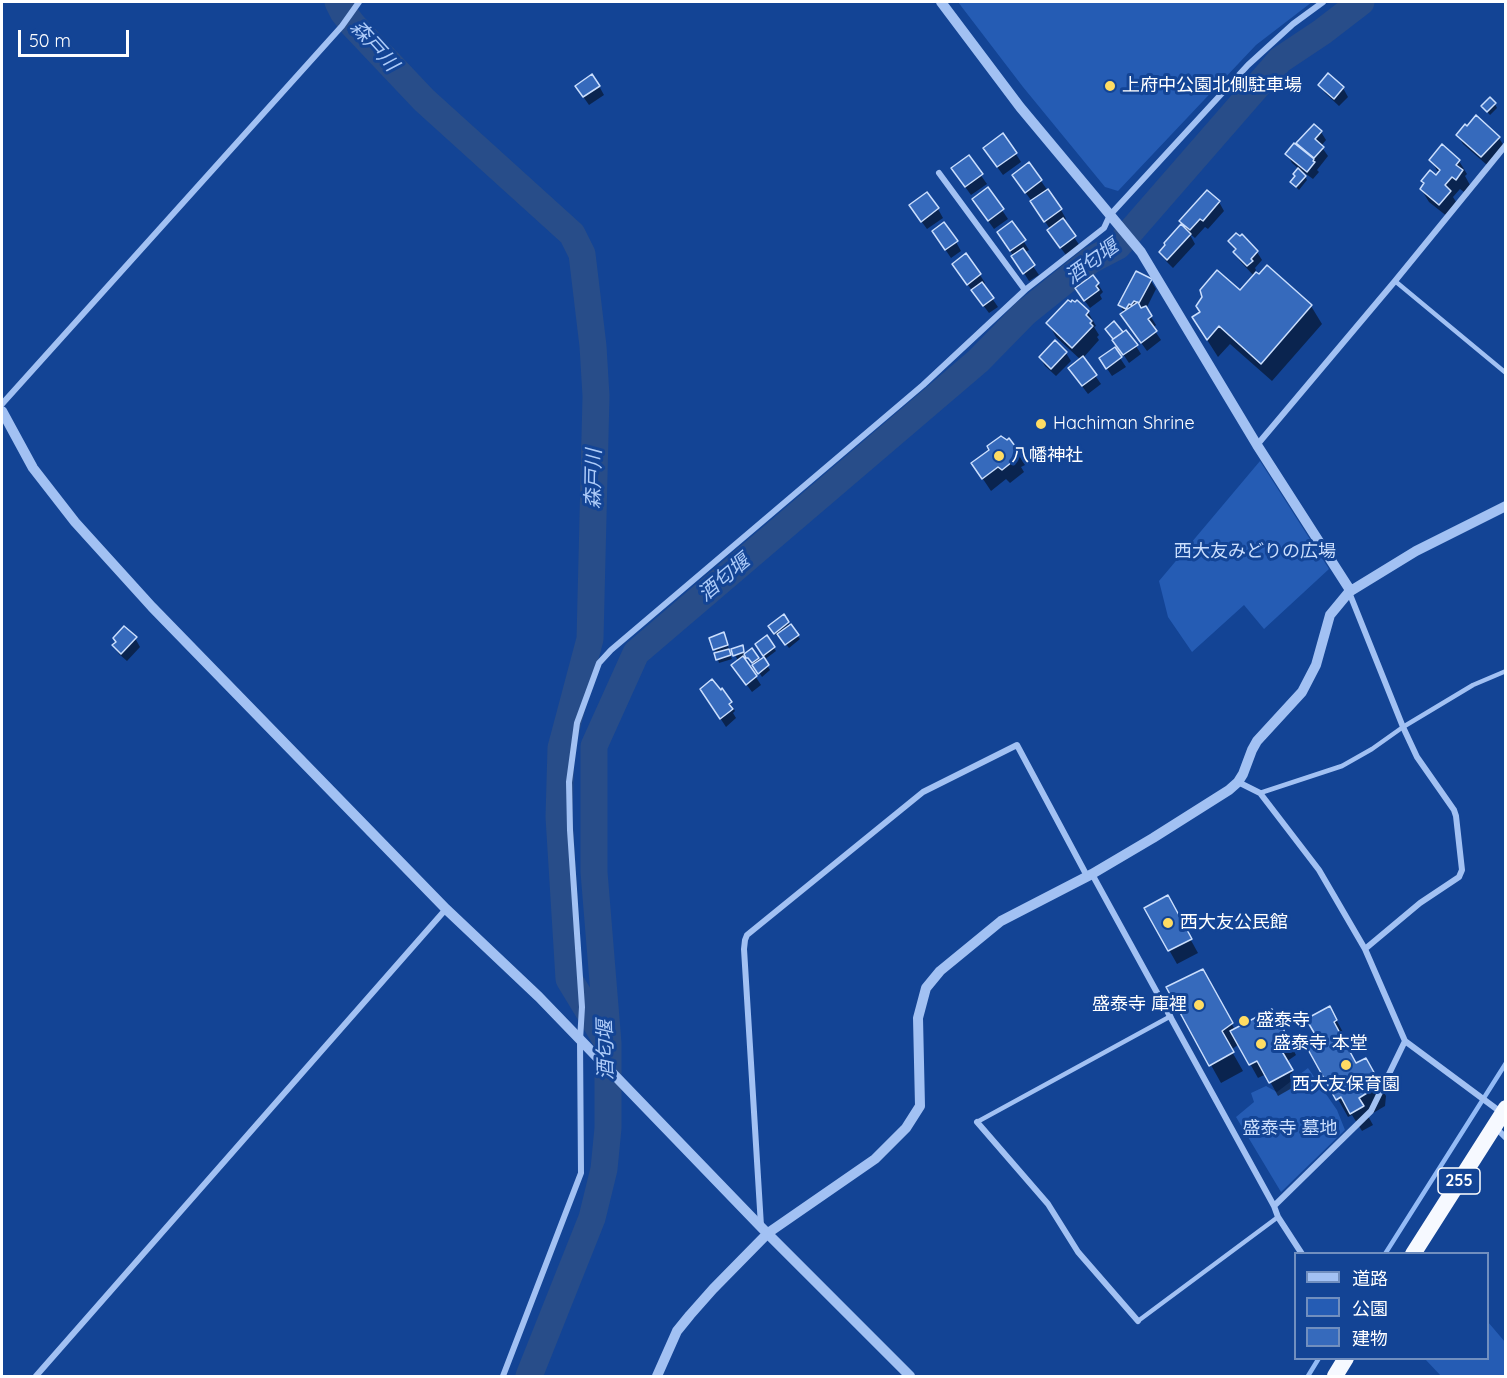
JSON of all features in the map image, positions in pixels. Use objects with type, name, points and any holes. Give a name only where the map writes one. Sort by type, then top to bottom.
[{"type":"highway","name":"255","points":[[1414,1252],[1501,1115]]},
{"type":"highway","points":[[1335,1377],[1345,1360]]},
{"type":"street","points":[[2,404],[347,19],[359,2]]},
{"type":"street","points":[[941,2],[1020,107],[1141,252],[1257,445],[1350,591],[1417,757],[1454,810],[1462,870],[1459,877],[1420,903],[1365,949]]},
{"type":"street","points":[[503,1377],[581,1173],[580,1040],[582,1007],[569,782],[577,723],[598,663],[923,385],[1025,290],[1104,228],[1110,215],[1248,65],[1293,24],[1323,2]]},
{"type":"street","points":[[1257,445],[1506,145]]},
{"type":"street","points":[[939,172],[1025,290]]},
{"type":"street","points":[[2,411],[33,468],[75,522],[159,614],[446,909],[539,997],[910,1377]]},
{"type":"street","points":[[657,1377],[677,1331],[765,1230],[875,1159],[906,1128],[920,1106],[918,1018],[926,988],[940,971],[1001,921],[1090,875],[1229,790],[1238,782],[1257,741],[1302,692],[1316,665],[1330,615],[1350,591],[1416,551],[1506,506]]},
{"type":"street","points":[[765,1230],[744,949],[747,935],[923,792],[1017,745],[1171,1016],[1278,1217],[1301,1252]]},
{"type":"street","points":[[1238,782],[1260,793],[1319,870],[1365,949],[1405,1041],[1501,1115],[1506,1138]]},
{"type":"street","points":[[36,1377],[446,909]]},
{"type":"street","points":[[1274,1206],[1371,1111],[1405,1041]]},
{"type":"street","points":[[977,1122],[1048,1204],[1078,1252],[1138,1321]]},
{"type":"lane","points":[[1395,280],[1506,373]]},
{"type":"lane","points":[[1260,793],[1342,766],[1473,685],[1506,671]]},
{"type":"lane","points":[[977,1122],[1171,1016]]},
{"type":"lane","points":[[1138,1321],[1278,1217]]},
{"type":"green space","points":[[958,2],[1312,2],[1256,45],[1118,191],[1105,187],[1023,87]]},
{"type":"green space","name":"西大友みどりの広場","points":[[1260,461],[1329,569],[1264,629],[1244,605],[1192,652],[1168,617],[1159,581]]},
{"type":"green space","name":"盛泰寺 墓地","points":[[1308,1068],[1337,1110],[1345,1130],[1281,1192],[1236,1117],[1254,1102],[1251,1093],[1266,1086],[1277,1092]]},
{"type":"green space","points":[[1489,1323],[1505,1342],[1505,1376],[1441,1376],[1426,1360],[1489,1360]]},
{"type":"building","points":[[1328,73],[1344,87],[1334,99],[1318,85]]},
{"type":"building","points":[[592,74],[600,86],[583,97],[575,86]]},
{"type":"building","points":[[1490,97],[1496,103],[1487,112],[1481,106]]},
{"type":"building","points":[[1476,115],[1500,137],[1481,157],[1456,135]]},
{"type":"building","points":[[1314,124],[1322,131],[1315,139],[1324,147],[1314,158],[1296,143]]},
{"type":"building","points":[[1003,133],[1017,153],[997,167],[983,148]]},
{"type":"building","points":[[1294,143],[1314,159],[1315,162],[1307,172],[1285,154]]},
{"type":"building","points":[[1442,144],[1460,160],[1456,165],[1463,170],[1456,180],[1452,177],[1445,185],[1451,191],[1439,205],[1420,189],[1424,183],[1421,181],[1430,170],[1436,175],[1440,170],[1429,160]]},
{"type":"building","points":[[969,155],[983,174],[965,187],[951,168]]},
{"type":"building","points":[[1029,162],[1042,180],[1025,193],[1012,175]]},
{"type":"building","points":[[1298,168],[1306,176],[1296,187],[1290,182]]},
{"type":"building","points":[[988,187],[1004,209],[988,221],[972,199]]},
{"type":"building","points":[[1048,189],[1062,209],[1044,222],[1030,201]]},
{"type":"building","points":[[1207,190],[1220,201],[1203,221],[1200,219],[1190,230],[1179,221]]},
{"type":"building","points":[[927,192],[939,208],[921,222],[909,205]]},
{"type":"building","points":[[1063,218],[1076,236],[1060,248],[1047,230]]},
{"type":"building","points":[[1012,221],[1026,240],[1010,251],[997,232]]},
{"type":"building","points":[[944,222],[958,241],[945,250],[932,231]]},
{"type":"building","points":[[1181,224],[1191,234],[1167,260],[1159,252]]},
{"type":"building","points":[[1236,233],[1240,236],[1242,234],[1258,251],[1251,259],[1253,261],[1247,266],[1233,252],[1236,249],[1228,241]]},
{"type":"building","points":[[1023,248],[1035,265],[1023,274],[1011,256]]},
{"type":"building","points":[[966,253],[981,274],[967,285],[952,264]]},
{"type":"building","points":[[1267,265],[1312,305],[1261,364],[1219,326],[1207,340],[1192,317],[1200,312],[1196,306],[1202,297],[1200,290],[1217,270],[1240,290],[1256,272],[1259,274]]},
{"type":"building","points":[[1136,271],[1152,279],[1139,303],[1134,301],[1126,309],[1118,305]]},
{"type":"building","points":[[1093,275],[1099,283],[1096,286],[1099,290],[1084,301],[1075,288]]},
{"type":"building","points":[[982,282],[994,298],[983,306],[971,290]]},
{"type":"building","points":[[1068,300],[1075,302],[1077,300],[1089,311],[1086,315],[1092,321],[1090,323],[1093,326],[1072,348],[1046,323]]},
{"type":"building","points":[[1138,302],[1141,308],[1146,306],[1152,316],[1148,319],[1157,331],[1141,343],[1120,314]]},
{"type":"building","points":[[1114,321],[1123,332],[1113,339],[1105,329]]},
{"type":"building","points":[[1126,330],[1138,345],[1123,355],[1112,340]]},
{"type":"building","points":[[1055,340],[1067,352],[1051,369],[1039,357]]},
{"type":"building","points":[[1115,347],[1122,357],[1106,369],[1099,358]]},
{"type":"building","points":[[1083,356],[1097,375],[1082,386],[1068,368]]},
{"type":"building","name":"八幡神社","points":[[1001,436],[1007,440],[1009,438],[1018,450],[1015,453],[1017,458],[1002,470],[998,467],[982,479],[971,463],[989,450],[987,446]]},
{"type":"building","points":[[784,614],[789,622],[774,634],[768,626]]},
{"type":"building","points":[[791,624],[799,635],[785,645],[777,634]]},
{"type":"building","points":[[124,626],[137,637],[121,654],[112,645],[116,642],[113,638]]},
{"type":"building","points":[[724,632],[728,645],[713,650],[709,638]]},
{"type":"building","points":[[767,635],[775,647],[763,656],[755,644]]},
{"type":"building","points":[[743,645],[744,652],[733,656],[731,649]]},
{"type":"building","points":[[752,648],[759,658],[752,663],[744,654]]},
{"type":"building","points":[[729,649],[731,655],[716,660],[714,653]]},
{"type":"building","points":[[743,656],[757,676],[746,685],[731,665]]},
{"type":"building","points":[[764,657],[769,665],[758,674],[752,665]]},
{"type":"building","points":[[712,679],[732,702],[729,704],[733,709],[720,719],[700,689]]},
{"type":"building","name":"西大友公民館","points":[[1168,895],[1192,939],[1168,951],[1144,908]]},
{"type":"building","name":"盛泰寺 庫裡","points":[[1203,969],[1233,1023],[1222,1031],[1234,1052],[1209,1066],[1166,987]]},
{"type":"building","points":[[1330,1006],[1337,1020],[1334,1022],[1356,1063],[1366,1058],[1376,1076],[1375,1088],[1359,1098],[1364,1106],[1350,1114],[1341,1097],[1336,1100],[1305,1044],[1316,1036],[1306,1019]]},
{"type":"building","name":"盛泰寺 本堂","points":[[1272,1009],[1290,1041],[1280,1048],[1293,1070],[1269,1083],[1257,1061],[1249,1065],[1230,1031]]},
{"type":"waterway","name":"森戸川","points":[[338,2],[353,25],[424,100],[572,234],[582,254],[593,346],[596,396],[590,639],[561,748],[559,817],[569,979],[606,1040]]},
{"type":"waterway","name":"酒匂堰","points":[[529,1376],[592,1218],[604,1169],[608,1128],[608,1043],[594,872],[594,746],[636,653],[978,361],[1025,313],[1091,260],[1118,246],[1280,60],[1361,2]]},
{"type":"waterway","points":[[1386,1252],[1506,1063]]},
{"type":"waterway","points":[[1308,1376],[1318,1360]]},
{"type":"place","name":"上府中公園北側駐車場","points":[[1110,86]]},
{"type":"place","name":"Hachiman Shrine","points":[[1041,424]]},
{"type":"place","name":"八幡神社","points":[[999,456]]},
{"type":"place","name":"西大友公民館","points":[[1168,923]]},
{"type":"place","name":"盛泰寺 庫裡","points":[[1199,1005]]},
{"type":"place","name":"盛泰寺","points":[[1244,1021]]},
{"type":"place","name":"盛泰寺 本堂","points":[[1261,1044]]},
{"type":"place","name":"西大友保育園","points":[[1346,1065]]}]
